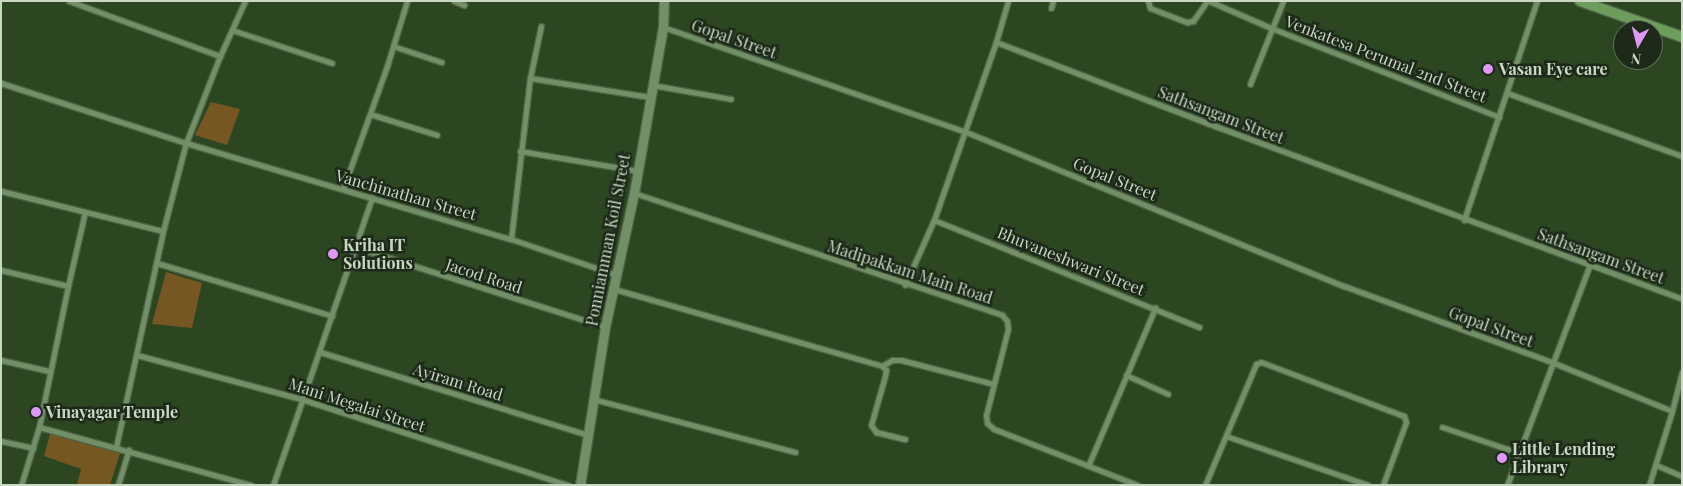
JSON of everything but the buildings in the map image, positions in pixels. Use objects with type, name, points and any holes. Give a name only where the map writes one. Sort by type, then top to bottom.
[{"type":"main road","points":[[1587,2],[1682,37]]},
{"type":"street","points":[[69,1],[220,56]]},
{"type":"street","points":[[116,447],[163,232],[186,144],[220,56],[245,1]]},
{"type":"street","points":[[343,189],[407,1]]},
{"type":"street","points":[[454,1],[464,5]]},
{"type":"street","points":[[905,285],[934,220],[966,132],[1008,1]]},
{"type":"street","points":[[1051,8],[1053,1]]},
{"type":"street","name":"Venkatesa Perumal 2nd Street","points":[[1148,1],[1150,8],[1187,22],[1193,21],[1208,1],[1271,28],[1499,117]]},
{"type":"street","points":[[1250,84],[1283,1]]},
{"type":"street","points":[[1464,220],[1537,1]]},
{"type":"street","name":"Ponniamman Koil Street","points":[[580,485],[593,399],[634,193],[663,27],[663,2]]},
{"type":"street","points":[[511,238],[530,78],[541,26]]},
{"type":"street","name":"Gopal Street","points":[[663,27],[966,132],[1344,286],[1554,363],[1672,411]]},
{"type":"street","points":[[232,30],[332,63]]},
{"type":"street","name":"Sathsangam Street","points":[[996,42],[1464,220],[1590,264],[1682,299]]},
{"type":"street","points":[[393,46],[441,62]]},
{"type":"street","points":[[530,78],[650,97]]},
{"type":"street","name":"Vanchinathan Street","points":[[1,83],[186,144],[511,238],[617,275]]},
{"type":"street","points":[[652,85],[731,99]]},
{"type":"street","points":[[1507,93],[1682,156]]},
{"type":"street","points":[[370,114],[437,135]]},
{"type":"street","points":[[520,151],[638,171]]},
{"type":"street","points":[[1,190],[163,232]]},
{"type":"street","name":"Madipakkam Main Road","points":[[634,193],[905,285],[1002,315],[1008,325],[986,415],[989,425],[1138,485]]},
{"type":"street","points":[[273,485],[301,399],[320,352],[372,198]]},
{"type":"street","points":[[21,485],[39,427],[49,370],[85,212]]},
{"type":"street","name":"Bhuvaneshwari Street","points":[[934,220],[1155,308],[1200,328]]},
{"type":"street","name":"Jacod Road","points":[[355,247],[606,328]]},
{"type":"street","points":[[157,263],[332,316]]},
{"type":"street","points":[[1507,485],[1590,264]]},
{"type":"street","points":[[1,270],[68,286]]},
{"type":"street","points":[[614,289],[882,366],[886,370],[885,376],[871,425],[876,432],[905,439]]},
{"type":"street","points":[[1088,466],[1155,308]]},
{"type":"street","name":"Ayiram Road","points":[[320,352],[588,435]]},
{"type":"street","name":"Mani Megalai Street","points":[[137,354],[301,399],[568,485]]},
{"type":"street","points":[[1,360],[49,370]]},
{"type":"street","points":[[882,366],[892,360],[902,360],[993,384]]},
{"type":"street","points":[[1205,485],[1256,364],[1261,362],[1404,416],[1406,422],[1382,485]]},
{"type":"street","points":[[1649,485],[1682,372]]},
{"type":"street","points":[[1126,375],[1168,394]]},
{"type":"street","points":[[593,399],[795,452]]},
{"type":"street","points":[[39,427],[251,485]]},
{"type":"street","points":[[1442,427],[1519,453]]},
{"type":"street","points":[[1226,436],[1368,485]]},
{"type":"street","points":[[1,441],[33,448]]},
{"type":"street","points":[[118,485],[128,450]]},
{"type":"street","points":[[1656,465],[1682,476]]},
{"type":"shaded area","points":[[211,102],[240,109],[227,145],[195,135]]},
{"type":"shaded area","points":[[166,272],[202,283],[192,328],[152,324]]},
{"type":"shaded area","points":[[50,434],[120,453],[110,485],[77,484],[81,469],[44,456]]},
{"type":"place","name":"Vasan Eye care","points":[[1488,69]]},
{"type":"place","name":"Kriha IT Solutions","points":[[333,254]]},
{"type":"place","name":"Vinayagar Temple","points":[[36,412]]},
{"type":"place","name":"Little Lending Library","points":[[1502,458]]}]
